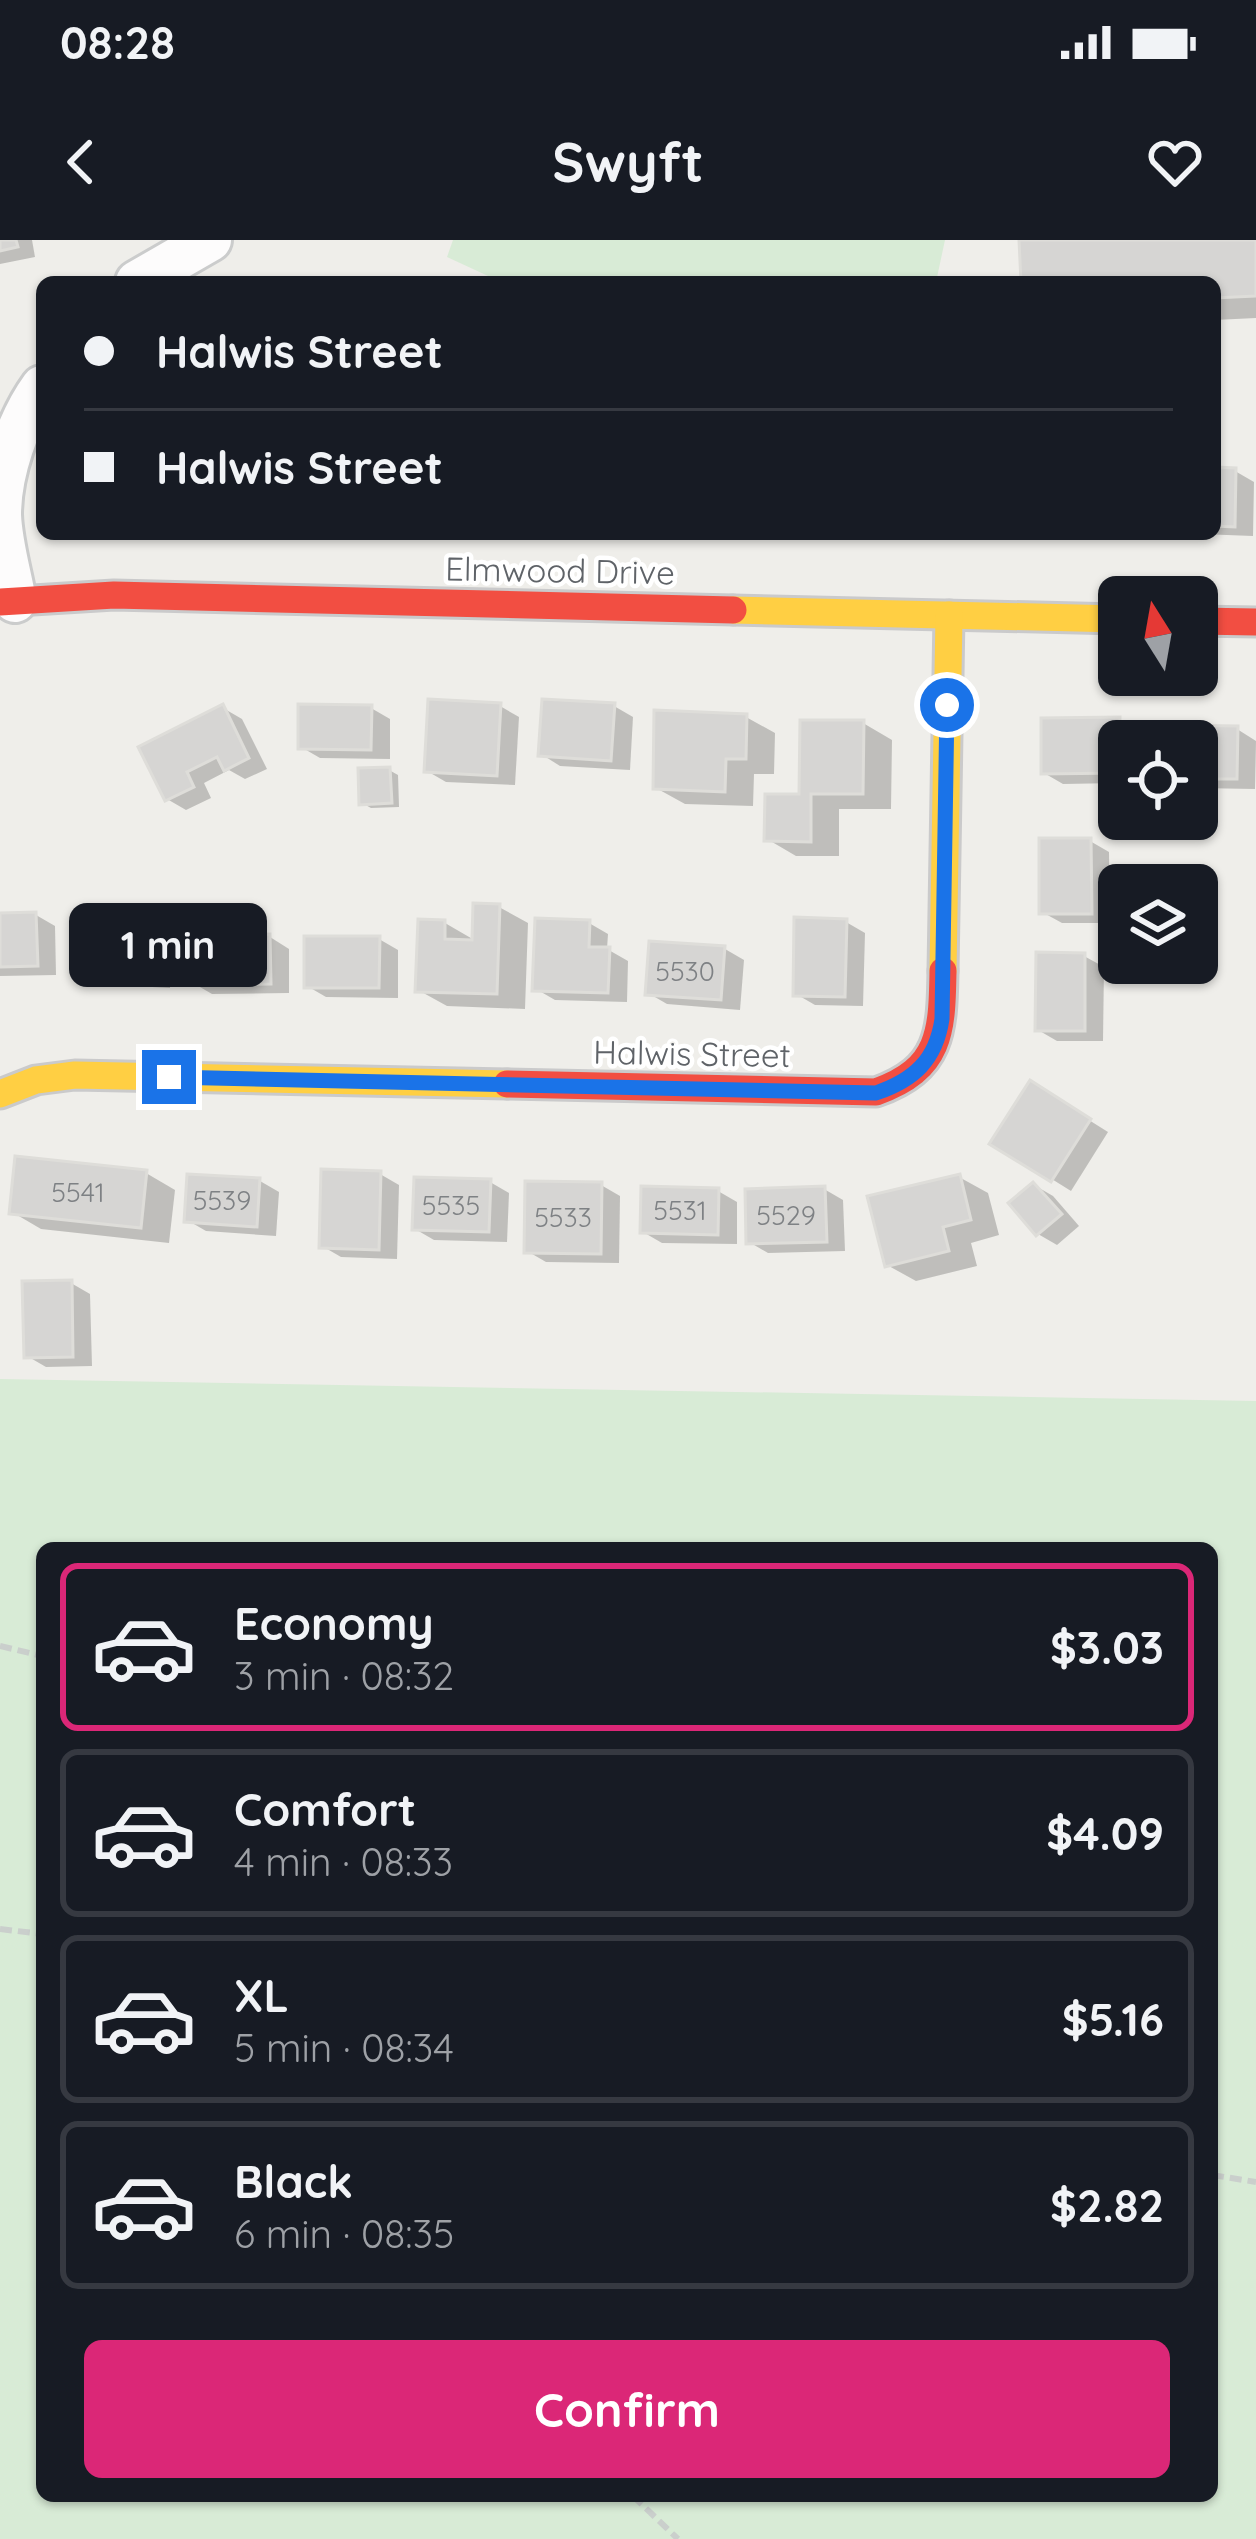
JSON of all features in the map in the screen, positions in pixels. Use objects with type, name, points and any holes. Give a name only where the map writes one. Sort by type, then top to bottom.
[{"type":"street","points":[[147,276],[210,240]]},
{"type":"street","points":[[8,602],[1,505],[23,396]]},
{"type":"street","name":"Elmwood Drive","points":[[8,602],[134,596],[1098,619]]},
{"type":"street","name":"Halwis Street","points":[[0,1094],[49,1076],[75,1075],[876,1093],[899,1085],[916,1075],[931,1055],[942,1019],[949,615]]},
{"type":"street","points":[[1218,621],[1256,622]]},
{"type":"path","points":[[0,1646],[36,1655]]},
{"type":"path","points":[[0,1929],[36,1933]]},
{"type":"path","points":[[1218,2176],[1256,2182]]},
{"type":"path","points":[[639,2502],[678,2539]]},
{"type":"green space","points":[[453,240],[945,240],[937,276],[488,276],[447,257]]},
{"type":"green space","points":[[0,1379],[1256,1401],[1256,2539],[0,2539]]},
{"type":"building","points":[[0,240],[16,240],[18,247],[0,251]]},
{"type":"building","points":[[1019,240],[1256,240],[1256,296],[1221,298],[1221,276],[1021,276]]},
{"type":"building","points":[[1221,467],[1236,468],[1235,527],[1221,526]]},
{"type":"building","points":[[428,699],[501,703],[497,776],[424,772]]},
{"type":"building","points":[[542,699],[615,703],[611,761],[538,756]]},
{"type":"building","points":[[223,704],[249,758],[224,771],[217,757],[187,772],[194,787],[165,801],[138,747]]},
{"type":"building","points":[[298,704],[372,705],[371,750],[298,749]]},
{"type":"building","points":[[654,710],[747,714],[746,759],[726,759],[725,792],[653,789]]},
{"type":"building","points":[[1120,717],[1098,720],[1098,773],[1041,774],[1041,718]]},
{"type":"building","points":[[800,720],[864,720],[863,794],[811,794],[811,842],[764,841],[765,794],[799,794]]},
{"type":"building","points":[[1218,726],[1238,726],[1237,779],[1218,779]]},
{"type":"building","points":[[390,767],[392,803],[359,805],[358,768]]},
{"type":"building","points":[[1039,838],[1091,838],[1092,914],[1039,914]]},
{"type":"building","points":[[473,903],[500,904],[497,994],[415,992],[418,919],[445,920],[445,939],[472,940]]},
{"type":"building","points":[[36,912],[38,966],[0,967],[0,913]]},
{"type":"building","points":[[794,917],[847,919],[845,997],[793,996]]},
{"type":"building","points":[[535,918],[590,920],[589,947],[610,947],[608,993],[532,991]]},
{"type":"building","points":[[79,924],[155,928],[152,979],[76,975]]},
{"type":"building","points":[[270,934],[271,984],[190,985],[190,935]]},
{"type":"building","points":[[304,936],[380,936],[379,988],[304,988]]},
{"type":"building","points":[[649,941],[725,946],[721,1000],[645,995]]},
{"type":"building","points":[[1036,952],[1085,953],[1085,1031],[1035,1031]]},
{"type":"building","points":[[1030,1080],[1091,1119],[1051,1182],[989,1144]]},
{"type":"building","points":[[15,1156],[147,1170],[141,1228],[9,1214]]},
{"type":"building","points":[[321,1169],[381,1171],[379,1250],[319,1248]]},
{"type":"building","points":[[187,1174],[260,1178],[257,1227],[184,1222]]},
{"type":"building","points":[[960,1174],[971,1220],[943,1227],[949,1251],[885,1267],[867,1196]]},
{"type":"building","points":[[414,1177],[491,1179],[489,1232],[412,1230]]},
{"type":"building","points":[[525,1181],[602,1182],[601,1254],[524,1253]]},
{"type":"building","points":[[1033,1182],[1062,1214],[1036,1236],[1008,1203]]},
{"type":"building","points":[[641,1186],[719,1188],[718,1235],[640,1233]]},
{"type":"building","points":[[825,1186],[827,1242],[746,1244],[745,1189]]},
{"type":"building","points":[[72,1280],[73,1357],[24,1358],[22,1281]]},
{"type":"traffic: slow","points":[[733,610],[1098,619]]},
{"type":"traffic: slow","points":[[943,971],[949,615]]},
{"type":"traffic: slow","points":[[0,1094],[36,1080],[75,1075],[507,1084]]},
{"type":"traffic: jam","points":[[0,602],[114,595],[733,610]]},
{"type":"traffic: jam","points":[[1218,621],[1256,622]]},
{"type":"traffic: jam","points":[[507,1084],[876,1092],[914,1072],[934,1046],[943,971]]},
{"type":"route","points":[[169,1077],[876,1093],[899,1085],[916,1075],[931,1055],[942,1019],[947,705]]}]
